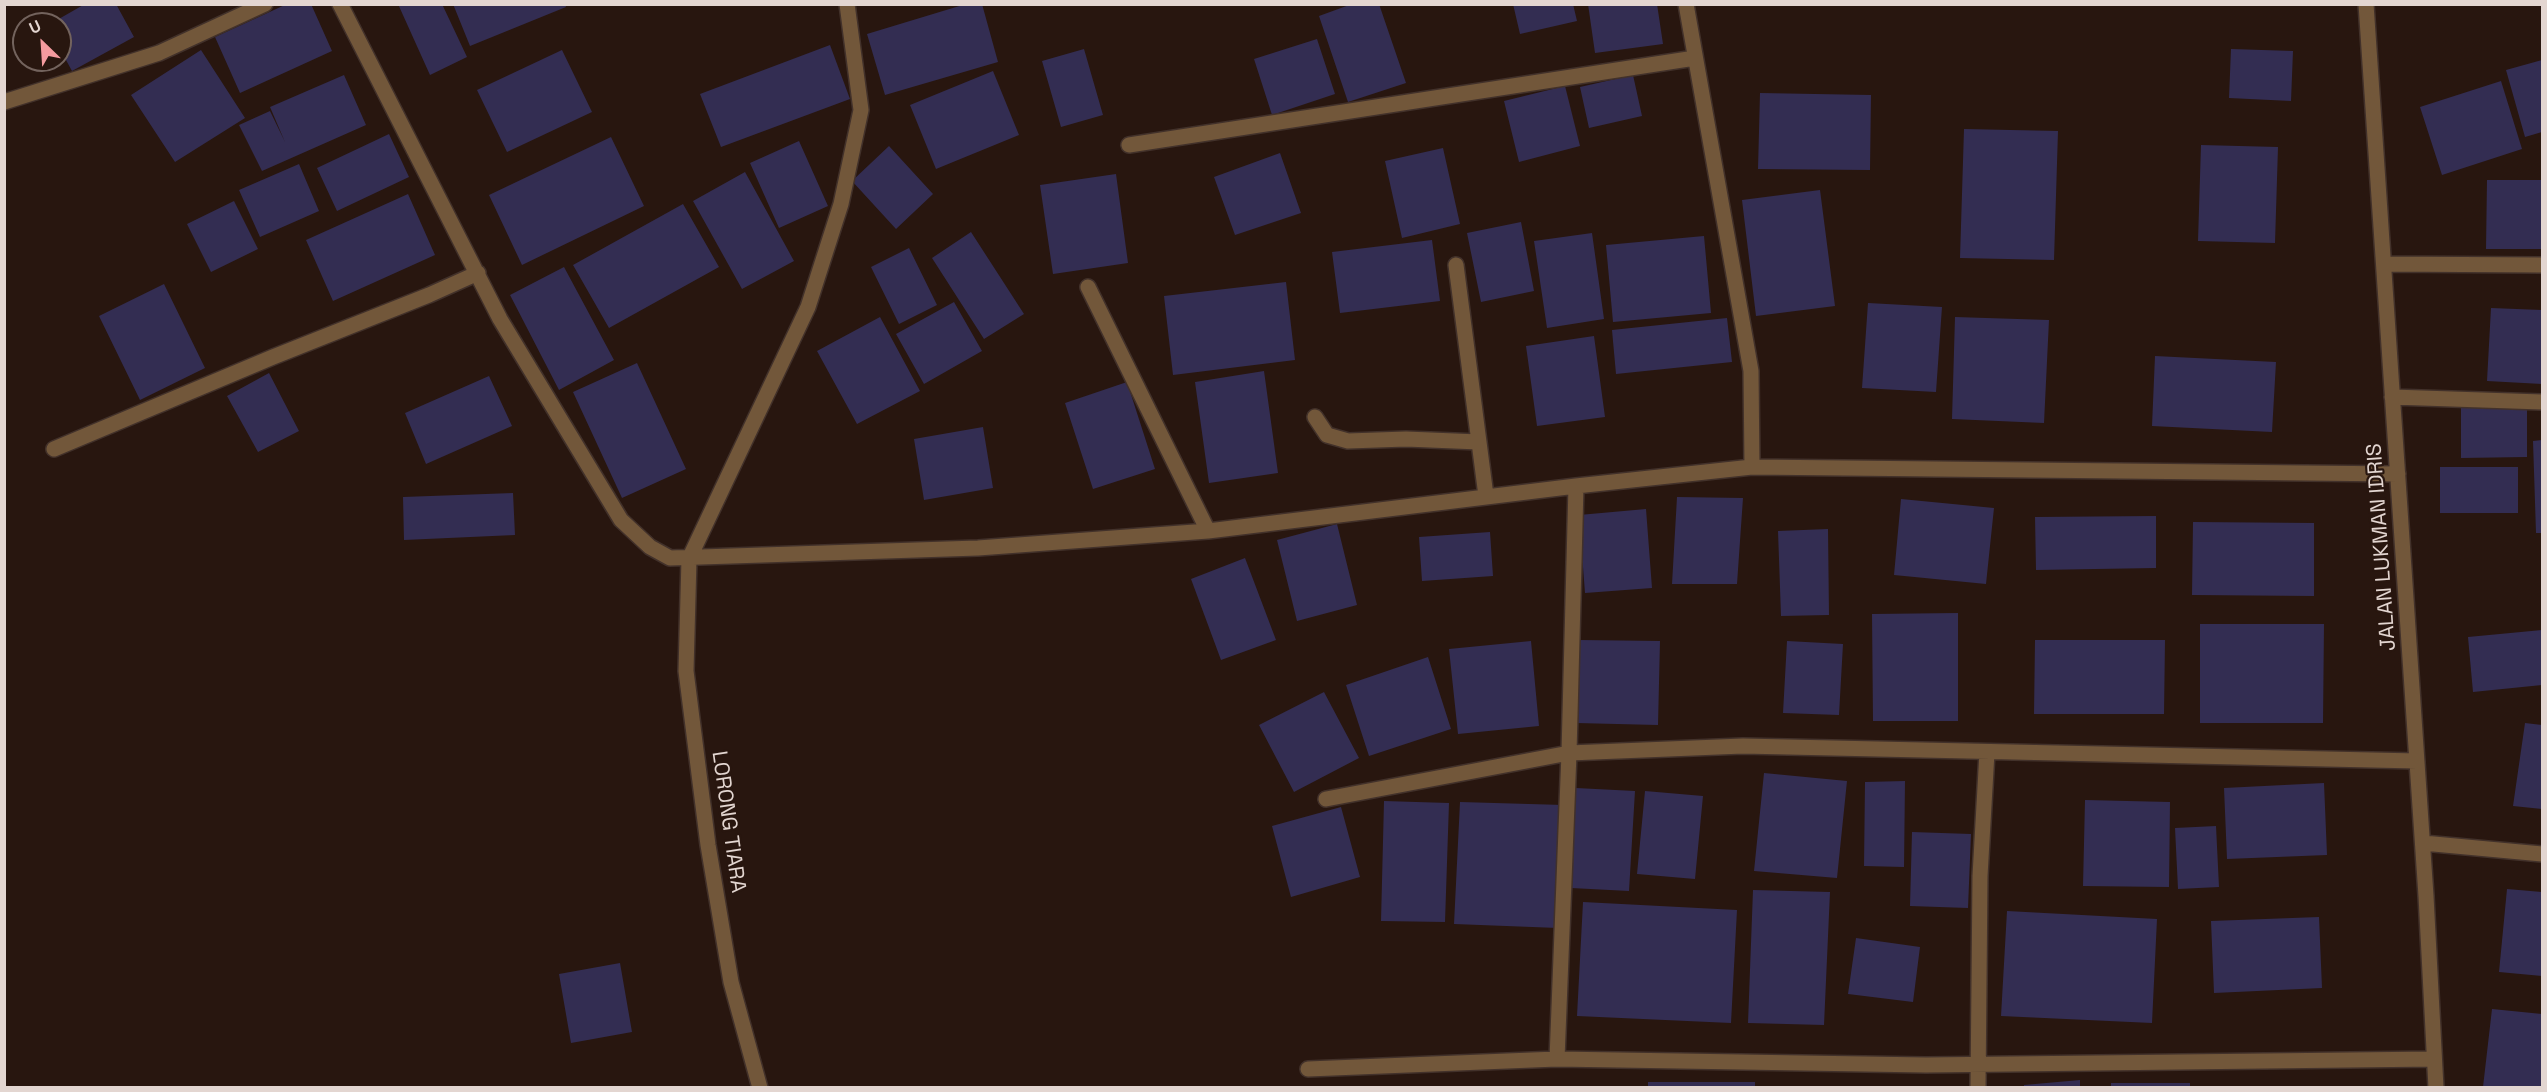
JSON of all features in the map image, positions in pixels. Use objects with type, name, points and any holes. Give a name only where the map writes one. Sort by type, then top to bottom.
[{"type":"street","points":[[4,102],[159,53],[265,4]]},
{"type":"street","points":[[340,4],[500,319],[621,520],[650,547],[670,558],[978,548],[1208,531],[1486,496],[1752,467],[2398,474]]},
{"type":"street","points":[[689,559],[808,307],[841,204],[861,110],[846,4]]},
{"type":"street","points":[[1686,4],[1750,371],[1752,467]]},
{"type":"street","name":"JALAN LUKMAN IDRIS","points":[[2366,4],[2423,843],[2436,1088]]},
{"type":"street","points":[[1130,145],[1695,58]]},
{"type":"street","points":[[2384,264],[2542,265]]},
{"type":"street","points":[[1456,265],[1486,496]]},
{"type":"street","points":[[54,449],[478,273]]},
{"type":"street","points":[[1088,287],[1208,531]]},
{"type":"street","points":[[2392,397],[2542,402]]},
{"type":"street","points":[[1315,417],[1327,435],[1348,441],[1407,439],[1479,442]]},
{"type":"street","points":[[1557,1059],[1569,753],[1576,486]]},
{"type":"street","name":"LORONG TIARA","points":[[689,559],[686,671],[708,845],[731,982],[760,1088]]},
{"type":"street","points":[[1326,799],[1569,753],[1743,746],[2417,760]]},
{"type":"street","points":[[1978,1088],[1980,876],[1987,752]]},
{"type":"street","points":[[2423,843],[2542,854]]},
{"type":"street","points":[[1308,1069],[1557,1059],[1979,1065],[2434,1059]]},
{"type":"building","points":[[85,4],[116,4],[134,37],[72,71],[71,12]]},
{"type":"building","points":[[287,4],[311,4],[332,51],[240,93],[215,37]]},
{"type":"building","points":[[398,4],[442,4],[467,57],[430,75]]},
{"type":"building","points":[[453,4],[565,4],[566,7],[470,46]]},
{"type":"building","points":[[966,4],[982,4],[998,62],[885,95],[867,34]]},
{"type":"building","points":[[1352,4],[1379,4],[1406,83],[1348,102],[1319,16]]},
{"type":"building","points":[[1513,4],[1573,4],[1577,21],[1520,34]]},
{"type":"building","points":[[1588,4],[1657,4],[1663,44],[1595,53]]},
{"type":"building","points":[[1317,39],[1335,94],[1272,115],[1254,59]]},
{"type":"building","points":[[830,45],[850,99],[721,147],[700,94]]},
{"type":"building","points":[[1084,49],[1103,115],[1061,127],[1042,61]]},
{"type":"building","points":[[2231,49],[2293,51],[2291,101],[2229,98]]},
{"type":"building","points":[[201,50],[245,118],[175,162],[131,95]]},
{"type":"building","points":[[562,50],[592,112],[507,152],[477,90]]},
{"type":"building","points":[[2542,60],[2542,132],[2525,137],[2506,70]]},
{"type":"building","points":[[993,71],[1019,135],[936,169],[910,105]]},
{"type":"building","points":[[344,75],[366,125],[262,171],[239,125],[270,111],[285,142],[270,107]]},
{"type":"building","points":[[1633,75],[1642,116],[1589,128],[1580,87]]},
{"type":"building","points":[[2501,81],[2522,149],[2442,175],[2420,107]]},
{"type":"building","points":[[1565,86],[1580,146],[1519,162],[1504,101]]},
{"type":"building","points":[[1760,93],[1871,95],[1870,170],[1758,169]]},
{"type":"building","points":[[1964,129],[2058,131],[2054,260],[1960,258]]},
{"type":"building","points":[[389,134],[409,177],[337,211],[317,168]]},
{"type":"building","points":[[611,137],[644,206],[522,265],[489,195]]},
{"type":"building","points":[[799,141],[828,206],[779,228],[750,163]]},
{"type":"building","points":[[2201,145],[2278,147],[2275,243],[2198,241]]},
{"type":"building","points":[[889,146],[933,194],[896,229],[852,181]]},
{"type":"building","points":[[1443,148],[1460,224],[1402,238],[1385,161]]},
{"type":"building","points":[[1280,153],[1301,213],[1235,235],[1214,177]]},
{"type":"building","points":[[299,164],[319,211],[260,237],[239,190]]},
{"type":"building","points":[[745,172],[794,261],[742,289],[693,201]]},
{"type":"building","points":[[1116,174],[1128,263],[1053,274],[1040,185]]},
{"type":"building","points":[[2487,180],[2542,180],[2542,249],[2486,249]]},
{"type":"building","points":[[1820,190],[1835,306],[1756,316],[1742,200]]},
{"type":"building","points":[[408,194],[435,255],[333,301],[306,240]]},
{"type":"building","points":[[234,201],[258,249],[211,272],[187,224]]},
{"type":"building","points":[[683,204],[719,267],[609,328],[573,265]]},
{"type":"building","points":[[1521,222],[1534,291],[1481,302],[1467,233]]},
{"type":"building","points":[[971,232],[1024,314],[984,339],[932,258]]},
{"type":"building","points":[[1592,233],[1604,319],[1547,328],[1534,241]]},
{"type":"building","points":[[1704,236],[1711,313],[1613,322],[1606,245]]},
{"type":"building","points":[[1432,240],[1440,301],[1340,313],[1332,252]]},
{"type":"building","points":[[909,248],[937,305],[899,324],[871,267]]},
{"type":"building","points":[[564,267],[614,360],[559,390],[510,295]]},
{"type":"building","points":[[1286,282],[1295,360],[1173,375],[1164,296]]},
{"type":"building","points":[[164,284],[205,368],[140,400],[99,316]]},
{"type":"building","points":[[954,302],[982,351],[924,384],[896,334]]},
{"type":"building","points":[[1868,303],[1942,307],[1936,392],[1862,388]]},
{"type":"building","points":[[2491,308],[2542,310],[2542,384],[2487,381]]},
{"type":"building","points":[[880,317],[920,391],[857,424],[817,351]]},
{"type":"building","points":[[1955,317],[2049,320],[2044,423],[1952,419]]},
{"type":"building","points":[[1727,318],[1732,362],[1616,374],[1612,330]]},
{"type":"building","points":[[1594,336],[1605,417],[1537,426],[1526,346]]},
{"type":"building","points":[[2155,356],[2276,362],[2272,432],[2152,426]]},
{"type":"building","points":[[637,363],[686,469],[622,498],[573,392]]},
{"type":"building","points":[[1264,371],[1278,473],[1209,483],[1195,382]]},
{"type":"building","points":[[269,373],[299,431],[258,452],[227,396]]},
{"type":"building","points":[[489,376],[512,426],[426,464],[405,413]]},
{"type":"building","points":[[1127,382],[1155,469],[1093,489],[1065,403]]},
{"type":"building","points":[[2527,402],[2527,457],[2461,458],[2461,403]]},
{"type":"building","points":[[983,427],[993,488],[924,500],[914,439]]},
{"type":"building","points":[[2542,440],[2542,533],[2536,533],[2533,441]]},
{"type":"building","points":[[2440,467],[2518,467],[2518,513],[2440,513]]},
{"type":"building","points":[[513,493],[515,535],[404,540],[403,497]]},
{"type":"building","points":[[1677,497],[1743,498],[1737,584],[1672,584]]},
{"type":"building","points":[[1901,499],[1994,508],[1986,584],[1894,575]]},
{"type":"building","points":[[1646,509],[1652,588],[1585,593],[1579,515]]},
{"type":"building","points":[[2156,516],[2156,568],[2036,570],[2035,517]]},
{"type":"building","points":[[2193,522],[2314,523],[2314,596],[2192,595]]},
{"type":"building","points":[[1337,524],[1357,605],[1297,621],[1277,540]]},
{"type":"building","points":[[1828,529],[1829,615],[1781,616],[1778,531]]},
{"type":"building","points":[[1490,532],[1493,576],[1422,581],[1419,537]]},
{"type":"building","points":[[1245,558],[1276,640],[1221,660],[1191,579]]},
{"type":"building","points":[[1958,613],[1958,721],[1873,721],[1872,614]]},
{"type":"building","points":[[2200,624],[2324,624],[2323,723],[2200,723]]},
{"type":"building","points":[[2542,630],[2542,685],[2473,692],[2468,637]]},
{"type":"building","points":[[1579,640],[1660,641],[1658,725],[1576,723]]},
{"type":"building","points":[[2035,640],[2165,640],[2164,714],[2034,714]]},
{"type":"building","points":[[1531,641],[1539,726],[1458,734],[1449,649]]},
{"type":"building","points":[[1787,641],[1843,644],[1839,715],[1783,713]]},
{"type":"building","points":[[1428,657],[1451,729],[1369,756],[1346,685]]},
{"type":"building","points":[[1324,692],[1359,758],[1294,792],[1259,725]]},
{"type":"building","points":[[2525,723],[2542,725],[2542,809],[2513,806]]},
{"type":"building","points":[[1764,773],[1847,781],[1837,878],[1754,871]]},
{"type":"building","points":[[1905,781],[1904,867],[1864,866],[1865,782]]},
{"type":"building","points":[[2324,783],[2327,855],[2227,859],[2224,788]]},
{"type":"building","points":[[1576,788],[1635,791],[1629,891],[1571,888]]},
{"type":"building","points":[[1645,791],[1703,796],[1695,879],[1637,874]]},
{"type":"building","points":[[2085,800],[2170,802],[2169,887],[2083,886]]},
{"type":"building","points":[[1384,801],[1449,803],[1445,922],[1381,921]]},
{"type":"building","points":[[1460,802],[1564,805],[1558,928],[1454,924]]},
{"type":"building","points":[[1341,807],[1360,877],[1291,897],[1272,826]]},
{"type":"building","points":[[2216,826],[2219,887],[2178,889],[2175,828]]},
{"type":"building","points":[[1912,832],[1971,834],[1968,908],[1910,906]]},
{"type":"building","points":[[2507,889],[2542,892],[2542,976],[2499,972]]},
{"type":"building","points":[[1753,890],[1830,892],[1824,1025],[1748,1023]]},
{"type":"building","points":[[1583,902],[1737,910],[1731,1023],[1577,1016]]},
{"type":"building","points":[[2007,911],[2157,919],[2152,1023],[2001,1016]]},
{"type":"building","points":[[2319,917],[2322,988],[2214,993],[2211,921]]},
{"type":"building","points":[[1856,938],[1920,947],[1913,1002],[1848,994]]},
{"type":"building","points":[[620,963],[632,1032],[571,1043],[559,974]]},
{"type":"building","points":[[2492,1009],[2542,1014],[2542,1088],[2483,1087]]},
{"type":"building","points":[[2080,1080],[2080,1088],[2024,1088],[2024,1085]]},
{"type":"building","points":[[1648,1082],[1755,1082],[1755,1088],[1648,1088]]},
{"type":"building","points":[[2111,1083],[2190,1083],[2190,1088],[2111,1088]]}]
